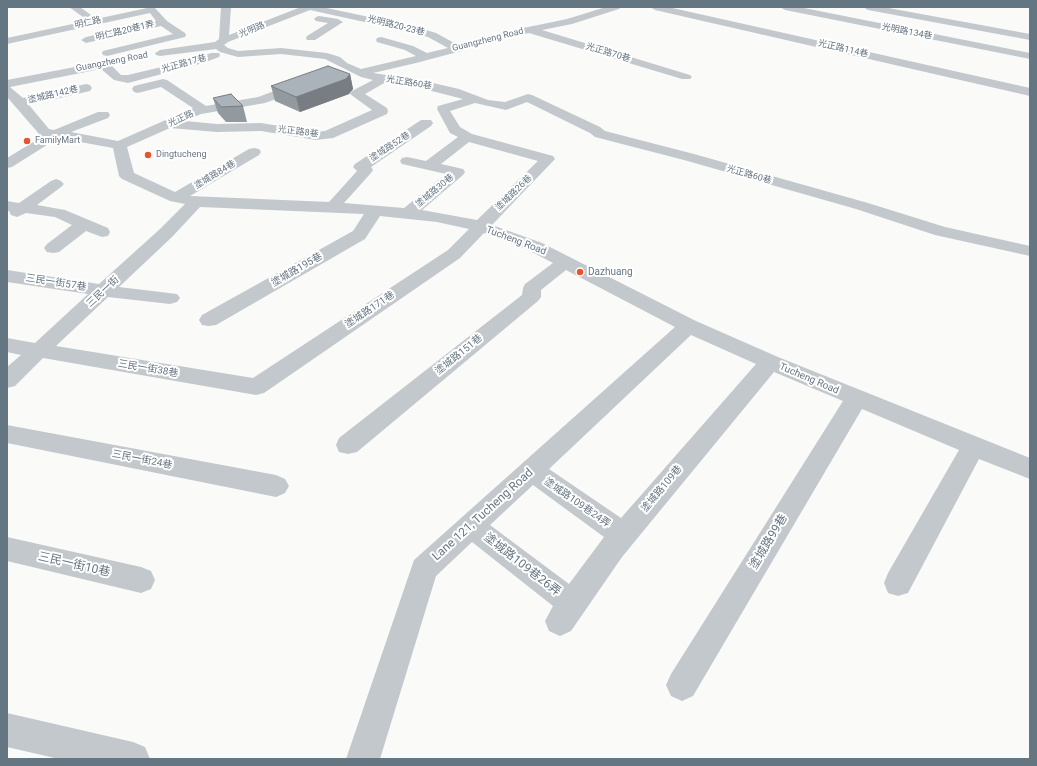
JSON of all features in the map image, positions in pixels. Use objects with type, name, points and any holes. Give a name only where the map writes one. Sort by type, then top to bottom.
[{"type":"street","points":[[74,7],[86,15]]},
{"type":"street","points":[[44,23],[125,7]]},
{"type":"street","name":"光明路","points":[[222,45],[226,7]]},
{"type":"street","name":"光明路","points":[[222,45],[232,38],[309,7]]},
{"type":"street","name":"光明路20-23巷","points":[[309,7],[412,29],[432,35],[455,48]]},
{"type":"street","name":"Guangzheng Road","points":[[360,72],[509,34],[575,21],[616,7]]},
{"type":"street","name":"光正路114巷","points":[[655,7],[1030,92]]},
{"type":"street","name":"光明路134巷","points":[[785,7],[1030,56]]},
{"type":"street","points":[[868,7],[1030,37]]},
{"type":"street","name":"明仁路","points":[[7,41],[152,10],[163,23]]},
{"type":"street","points":[[293,14],[304,21],[319,19],[338,22],[311,38]]},
{"type":"street","points":[[107,60],[181,35],[163,23]]},
{"type":"street","name":"明仁路20巷1弄","points":[[86,40],[163,23]]},
{"type":"street","name":"光正路17巷","points":[[62,29],[86,40],[107,60],[118,78],[128,79],[206,59],[222,45]]},
{"type":"street","name":"光正路70巷","points":[[530,30],[686,77]]},
{"type":"street","points":[[381,40],[409,48],[426,56]]},
{"type":"street","name":"Guangzheng Road","points":[[7,84],[107,60],[144,56],[174,50],[222,45]]},
{"type":"street","name":"光正路60巷","points":[[222,45],[238,54],[281,52],[306,53],[332,58],[338,69],[360,72],[365,75],[382,79],[427,85],[456,92],[486,103],[506,106],[528,98],[595,130],[600,134],[689,157],[862,206],[941,231],[1030,251]]},
{"type":"street","name":"光正路17巷","points":[[143,75],[160,84]]},
{"type":"street","name":"光正路8巷","points":[[171,124],[217,128],[261,127],[316,136],[328,135],[382,111],[356,94],[382,79]]},
{"type":"street","name":"光正路","points":[[119,145],[171,124],[195,112],[268,98],[314,80]]},
{"type":"street","name":"光正路17巷","points":[[127,92],[163,83],[204,110]]},
{"type":"street","name":"塗城路142巷","points":[[20,103],[86,88]]},
{"type":"street","points":[[7,90],[45,132],[119,145]]},
{"type":"street","points":[[430,165],[467,137],[455,130],[443,109],[475,99]]},
{"type":"street","points":[[7,164],[55,134],[96,116]]},
{"type":"street","name":"塗城路52巷","points":[[334,207],[336,201],[366,170],[360,166],[426,123]]},
{"type":"street","name":"塗城路26巷","points":[[467,137],[548,159],[480,226]]},
{"type":"street","name":"Tucheng Road","points":[[119,145],[127,176],[176,198],[196,202],[334,207],[408,213],[437,217],[480,226],[536,247],[689,326],[770,362],[856,399],[1030,469]]},
{"type":"street","name":"塗城路84巷","points":[[176,198],[254,152]]},
{"type":"street","name":"塗城路30巷","points":[[407,161],[458,172],[408,213]]},
{"type":"street","points":[[7,219],[15,207],[56,184]]},
{"type":"street","name":"三民一街","points":[[7,380],[166,233],[196,202]]},
{"type":"street","points":[[15,207],[59,213],[102,232]]},
{"type":"street","name":"塗城路195巷","points":[[209,320],[359,235],[375,210]]},
{"type":"street","points":[[53,248],[84,224]]},
{"type":"street","name":"塗城路171巷","points":[[256,387],[454,254],[480,226]]},
{"type":"street","name":"塗城路151巷","points":[[348,445],[531,297],[532,288],[565,262]]},
{"type":"street","name":"三民一街57巷","points":[[7,276],[104,291],[170,298]]},
{"type":"street","name":"Lane 121, Tucheng Road","points":[[363,759],[424,569],[689,326]]},
{"type":"street","name":"三民一街38巷","points":[[7,345],[256,387]]},
{"type":"street","name":"塗城路109巷","points":[[566,612],[623,535],[770,362]]},
{"type":"street","name":"塗城路99巷","points":[[682,685],[856,399]]},
{"type":"street","name":"三民一街24巷","points":[[7,434],[276,486]]},
{"type":"street","points":[[898,583],[974,446]]},
{"type":"street","name":"塗城路109巷24弄","points":[[532,471],[623,535]]},
{"type":"street","name":"塗城路109巷26弄","points":[[471,526],[566,612]]},
{"type":"street","name":"三民一街10巷","points":[[7,549],[141,580]]},
{"type":"street","points":[[7,730],[133,759]]},
{"type":"building","points":[[328,66],[350,74],[346,79],[296,97],[271,86]]},
{"type":"building","points":[[231,94],[243,106],[221,107],[213,98]]},
{"type":"place","name":"FamilyMart","points":[[27,141]]},
{"type":"place","name":"Dingtucheng","points":[[148,155]]},
{"type":"place","name":"Dazhuang","points":[[580,272]]}]
